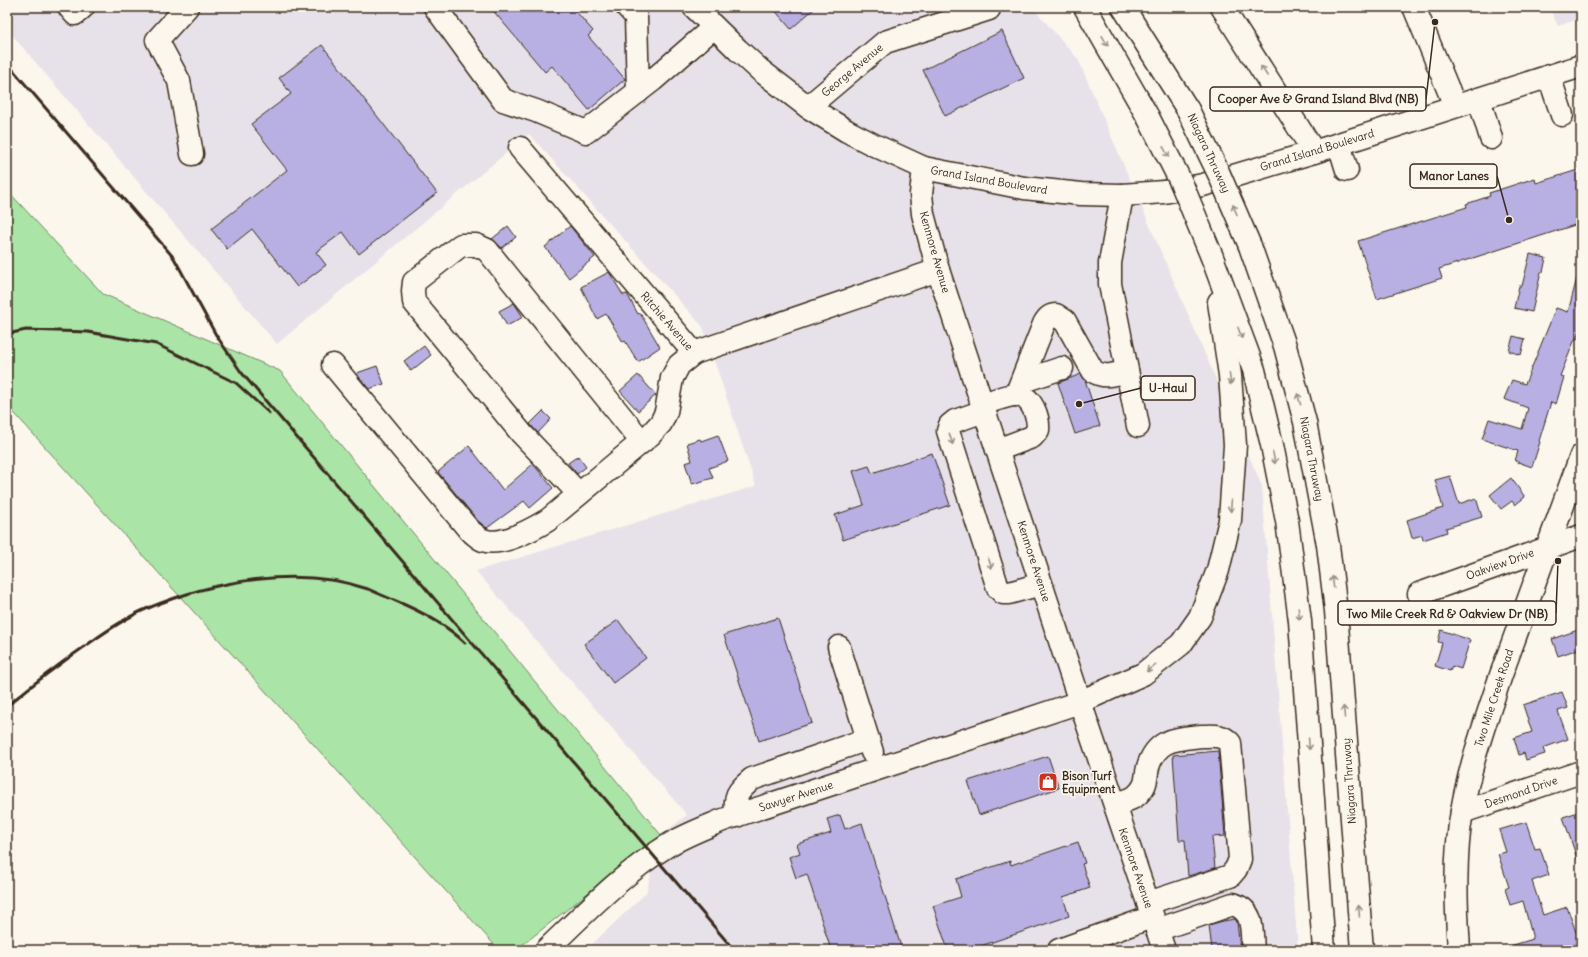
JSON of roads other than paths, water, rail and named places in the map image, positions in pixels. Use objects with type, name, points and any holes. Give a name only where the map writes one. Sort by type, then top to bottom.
[{"type":"main road","points":[[69,7],[75,14],[84,7]]},
{"type":"main road","points":[[187,7],[157,40],[179,81],[192,154]]},
{"type":"main road","points":[[434,7],[503,100],[536,111],[586,132],[638,92],[714,27]]},
{"type":"main road","points":[[627,7],[636,18],[638,92]]},
{"type":"main road","name":"Grand Island Boulevard","points":[[694,7],[760,70],[808,107],[847,131],[924,168],[1024,188],[1081,194],[1122,195],[1164,192],[1203,185],[1314,152],[1581,66]]},
{"type":"main road","points":[[1085,7],[1148,117],[1181,182],[1212,257],[1254,370],[1272,445],[1287,521],[1300,621],[1324,950]]},
{"type":"main road","name":"Niagara Thruway","points":[[1123,7],[1188,110],[1219,174],[1250,246],[1285,346],[1305,422],[1328,545],[1336,611],[1362,950]]},
{"type":"main road","points":[[1140,7],[1157,36],[1188,110]]},
{"type":"main road","points":[[1222,7],[1314,152]]},
{"type":"main road","points":[[1414,7],[1455,106]]},
{"type":"main road","name":"George Avenue","points":[[808,107],[886,42],[989,9]]},
{"type":"main road","points":[[1549,76],[1562,115]]},
{"type":"main road","points":[[1479,99],[1492,138]]},
{"type":"main road","points":[[1339,144],[1347,170]]},
{"type":"main road","name":"Ritchie Avenue","points":[[520,148],[694,353],[938,270]]},
{"type":"main road","name":"Kenmore Avenue","points":[[924,168],[921,194],[922,214],[938,270],[1080,702],[1164,950]]},
{"type":"main road","points":[[1122,195],[1110,262],[1110,284],[1138,426]]},
{"type":"main road","points":[[579,494],[522,434],[414,302],[414,282],[461,245],[476,245],[487,250],[642,442]]},
{"type":"main road","name":"Sawyer Avenue","points":[[546,950],[613,886],[653,855],[689,834],[736,816],[1080,702],[1143,674],[1181,644],[1200,617],[1218,570],[1230,520],[1236,445],[1230,375],[1212,257]]},
{"type":"main road","points":[[1020,388],[1041,330],[1047,318],[1052,315],[1056,315],[1064,321],[1074,364]]},
{"type":"main road","points":[[333,366],[470,530],[483,540],[500,541],[530,531],[548,520],[642,442],[661,422],[666,412],[672,378],[679,365],[694,353]]},
{"type":"main road","points":[[1041,584],[1009,593],[1003,593],[998,588],[948,431],[950,425],[1020,388],[1074,364],[1093,371],[1100,376],[1109,376],[1127,371]]},
{"type":"main road","points":[[997,450],[1032,437],[1038,430],[1038,423],[1033,407],[1020,388]]},
{"type":"main road","name":"Two Mile Creek Road","points":[[1459,950],[1456,888],[1462,812],[1470,774],[1482,733],[1519,623],[1581,456]]},
{"type":"main road","name":"Oakview Drive","points":[[1419,594],[1581,536]]},
{"type":"main road","points":[[839,647],[877,769]]},
{"type":"main road","points":[[1060,950],[1152,916],[1230,876],[1236,869],[1240,859],[1230,743],[1225,738],[1218,735],[1175,739],[1166,742],[1156,751],[1148,767],[1146,784],[1136,796],[1115,804]]},
{"type":"main road","points":[[736,816],[735,798],[740,789],[752,779],[868,739]]},
{"type":"main road","name":"Desmond Drive","points":[[1462,812],[1581,772]]},
{"type":"main road","points":[[1152,916],[1233,904],[1248,913],[1251,922],[1253,950]]},
{"type":"railway","points":[[7,63],[174,258],[216,335],[241,372],[734,950]]},
{"type":"railway","points":[[7,334],[26,330],[88,332],[156,344],[236,383],[269,413]]},
{"type":"railway","points":[[7,706],[80,650],[104,633],[139,612],[172,599],[199,591],[227,584],[256,580],[284,577],[313,578],[341,582],[368,589],[414,609],[432,619],[450,630],[465,643]]},
{"type":"place","name":"Cooper Ave & Grand Island Blvd (NB)","points":[[1435,22]]},
{"type":"place","name":"Manor Lanes","points":[[1509,220]]},
{"type":"place","name":"U-Haul","points":[[1079,404]]},
{"type":"place","name":"Two Mile Creek Rd & Oakview Dr (NB)","points":[[1558,561]]},
{"type":"place","name":"Bison Turf Equipment","points":[[1048,782]]}]
